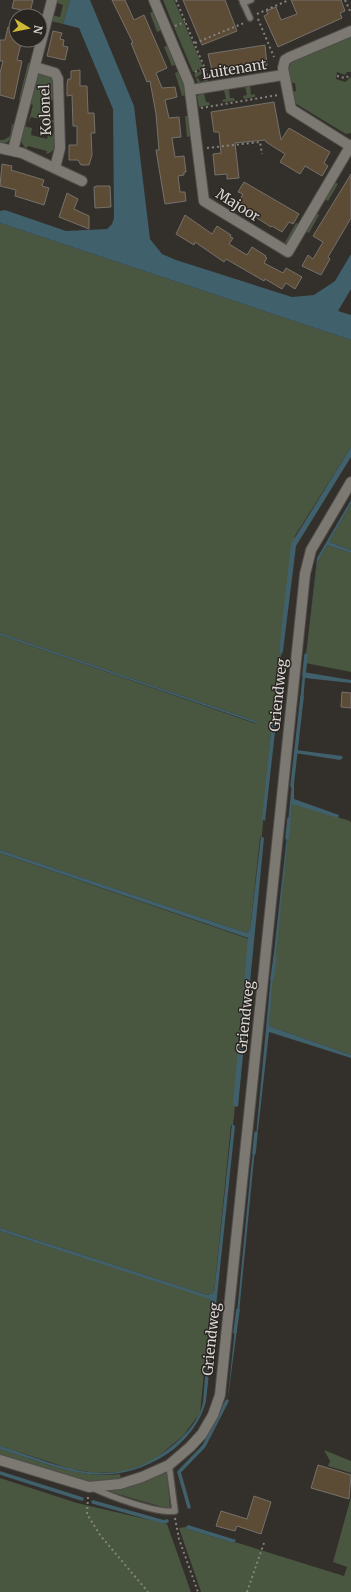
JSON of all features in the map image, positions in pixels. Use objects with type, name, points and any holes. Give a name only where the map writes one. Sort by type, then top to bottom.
[{"type":"street","name":"Kolonel","points":[[13,150],[52,0]]},
{"type":"street","name":"Majoor","points":[[154,0],[189,83],[204,201],[288,252],[351,146]]},
{"type":"street","name":"Luitenant","points":[[351,31],[290,57],[285,60],[283,65],[283,75],[291,109],[351,146]]},
{"type":"street","name":"Kolonel","points":[[35,67],[55,73],[58,79],[60,148],[55,168]]},
{"type":"street","name":"Luitenant","points":[[190,90],[283,75]]},
{"type":"street","points":[[0,148],[13,150],[82,181]]},
{"type":"street","name":"Griendweg","points":[[89,1487],[120,1484],[142,1477],[169,1465],[202,1434],[213,1415],[220,1395],[305,574],[311,550],[351,482]]},
{"type":"street","points":[[0,1460],[89,1487]]},
{"type":"lane","points":[[250,18],[242,2],[251,0]]},
{"type":"lane","points":[[89,1487],[108,1495],[161,1510],[175,1511],[169,1465]]},
{"type":"path","points":[[176,0],[211,82]]},
{"type":"path","points":[[345,0],[351,13]]},
{"type":"path","points":[[257,17],[276,62]]},
{"type":"path","points":[[172,28],[185,22]]},
{"type":"path","points":[[192,73],[205,68]]},
{"type":"path","points":[[337,76],[345,78],[351,75]]},
{"type":"path","points":[[198,108],[280,95]]},
{"type":"path","points":[[202,108],[202,116]]},
{"type":"path","points":[[206,148],[260,142],[262,154]]},
{"type":"path","points":[[88,1502],[87,1514],[100,1535],[148,1592]]},
{"type":"path","points":[[175,1511],[179,1539],[198,1592]]},
{"type":"path","points":[[246,1592],[264,1543]]},
{"type":"green space","points":[[55,0],[70,0],[63,24],[51,21],[52,15],[60,17],[63,5],[55,2]]},
{"type":"green space","points":[[163,0],[174,0],[184,23],[174,27]]},
{"type":"green space","points":[[154,11],[162,30],[157,32],[150,13]]},
{"type":"green space","points":[[184,23],[203,67],[193,72],[174,27]]},
{"type":"green space","points":[[351,35],[351,72],[347,72],[345,75],[337,72],[336,79],[345,82],[351,77],[351,133],[346,134],[293,102],[291,92],[296,91],[295,83],[290,83],[288,70],[292,60]]},
{"type":"green space","points":[[168,45],[177,64],[172,66],[164,47]]},
{"type":"green space","points":[[28,63],[31,63],[22,100],[19,100]]},
{"type":"green space","points":[[204,70],[209,84],[199,85],[196,79],[198,78],[200,82],[205,80],[202,73],[196,78],[194,74]]},
{"type":"green space","points":[[180,71],[186,95],[182,96],[175,73]]},
{"type":"green space","points":[[38,73],[52,77],[54,100],[50,100],[51,120],[55,120],[55,123],[31,117],[28,124],[33,105],[30,104]]},
{"type":"green space","points":[[250,85],[251,95],[255,94],[255,97],[244,99],[243,96],[247,95],[245,86]]},
{"type":"green space","points":[[229,89],[230,98],[234,98],[235,101],[223,102],[222,100],[226,99],[224,90]]},
{"type":"green space","points":[[204,93],[206,102],[209,102],[210,105],[199,107],[197,96]]},
{"type":"green space","points":[[185,116],[188,116],[191,136],[187,137]]},
{"type":"green space","points":[[12,124],[15,125],[11,139],[6,143],[0,143],[0,140],[4,140],[10,136]]},
{"type":"green space","points":[[24,126],[32,128],[31,135],[47,139],[49,132],[55,134],[54,149],[50,153],[46,154],[47,151],[28,146],[26,149],[21,142]]},
{"type":"green space","points":[[335,182],[338,184],[328,201],[324,199]]},
{"type":"green space","points":[[316,213],[319,215],[309,233],[305,231]]},
{"type":"green space","points":[[0,223],[351,340],[351,447],[295,536],[279,651],[281,656],[280,667],[278,668],[272,721],[269,728],[271,731],[262,835],[260,838],[250,930],[247,933],[0,850],[0,635],[257,724],[258,722],[0,633]]},
{"type":"green space","points":[[296,223],[299,224],[289,241],[284,244]]},
{"type":"green space","points":[[351,504],[351,550],[329,542]]},
{"type":"green space","points":[[327,545],[351,553],[351,672],[305,663],[317,563]]},
{"type":"green space","points":[[292,803],[350,821],[351,823],[351,1055],[269,1026],[272,976]]},
{"type":"green space","points":[[0,853],[249,939],[235,1106],[233,1125],[231,1125],[214,1293],[207,1295],[0,1228]]},
{"type":"green space","points":[[0,1231],[210,1298],[211,1304],[200,1413],[183,1436],[151,1462],[124,1472],[95,1473],[71,1469],[0,1446]]},
{"type":"green space","points":[[0,1449],[59,1468],[89,1474],[120,1474],[121,1480],[83,1482],[0,1457]]},
{"type":"green space","points":[[324,1450],[351,1461],[351,1473],[328,1466],[330,1461]]},
{"type":"green space","points":[[164,1470],[167,1472],[170,1508],[104,1490]]},
{"type":"green space","points":[[0,1478],[77,1503],[167,1524],[191,1592],[0,1592]]},
{"type":"green space","points":[[351,1497],[351,1592],[201,1592],[179,1528],[186,1527],[187,1529],[234,1543],[235,1542],[344,1576],[347,1567],[333,1562]]},
{"type":"water","points":[[70,0],[90,0],[134,106],[150,239],[162,254],[176,260],[292,297],[314,295],[335,281],[351,254],[351,289],[338,311],[351,315],[351,340],[0,223],[0,211],[5,210],[66,231],[107,229],[112,224],[114,218],[113,109],[79,28],[63,24]]},
{"type":"water","points":[[351,447],[351,457],[296,546],[283,651],[281,656],[279,651],[291,544]]},
{"type":"water","points":[[351,500],[351,504],[329,542],[351,550],[351,553],[327,545],[317,563],[306,659],[317,558]]},
{"type":"water","points":[[0,633],[258,722],[258,724],[0,635]]},
{"type":"water","points":[[278,667],[282,668],[282,670],[265,821],[262,819],[271,731],[269,728],[272,721]]},
{"type":"water","points":[[303,672],[351,680],[351,683],[305,678],[303,703],[300,702]]},
{"type":"water","points":[[296,750],[342,756],[343,758],[340,760],[295,753]]},
{"type":"water","points":[[292,783],[294,783],[294,799],[339,815],[338,818],[292,804],[290,823],[288,823]]},
{"type":"water","points":[[287,835],[288,839],[275,962],[273,961]]},
{"type":"water","points":[[261,836],[264,838],[238,1107],[234,1106],[233,1103],[248,938],[0,853],[0,850],[247,933],[250,930]]},
{"type":"water","points":[[271,975],[273,976],[269,1026],[351,1055],[351,1058],[269,1032],[258,1130],[256,1136]]},
{"type":"water","points":[[232,1124],[235,1126],[206,1401],[204,1409],[196,1424],[180,1444],[167,1454],[145,1466],[124,1472],[104,1475],[64,1469],[0,1449],[0,1446],[67,1468],[88,1472],[109,1473],[129,1469],[150,1461],[177,1442],[192,1426],[199,1414],[203,1402],[211,1304],[210,1299],[0,1231],[0,1228],[207,1295],[214,1293]]},
{"type":"water","points":[[255,1149],[239,1313],[237,1313],[251,1168],[253,1151]]},
{"type":"water","points":[[235,1328],[237,1329],[227,1405]]},
{"type":"water","points":[[188,1525],[236,1540],[234,1543],[187,1529],[186,1527]]},
{"type":"building","points":[[14,0],[33,0],[31,8],[12,8]]},
{"type":"building","points":[[112,0],[125,0],[134,20],[144,15],[167,68],[156,73],[162,88],[175,87],[177,97],[165,100],[169,118],[179,117],[181,137],[172,138],[175,157],[184,156],[186,172],[184,172],[184,175],[178,176],[180,192],[185,192],[186,201],[165,204],[156,150],[159,150],[156,114],[150,81],[147,82],[131,43],[133,43]]},
{"type":"building","points":[[183,0],[225,0],[237,31],[202,45]]},
{"type":"building","points":[[291,0],[341,0],[345,11],[340,13],[342,18],[278,47],[264,16],[268,14],[266,11],[276,7],[281,20],[297,14]]},
{"type":"building","points":[[8,27],[8,48],[20,48],[17,60],[22,61],[14,99],[0,95],[0,73],[3,61],[0,61],[0,40],[5,40]]},
{"type":"building","points":[[53,31],[62,33],[60,39],[64,40],[63,46],[68,47],[65,60],[47,56]]},
{"type":"building","points":[[265,45],[267,65],[252,70],[252,68],[213,74],[208,54]]},
{"type":"building","points":[[80,70],[80,86],[87,86],[88,113],[94,113],[95,133],[91,133],[92,155],[89,165],[81,165],[78,160],[69,160],[69,145],[77,145],[77,126],[73,126],[72,95],[67,96],[67,84],[68,79],[71,79],[71,71]]},
{"type":"building","points":[[274,102],[281,140],[289,128],[330,152],[324,163],[328,166],[322,176],[305,166],[300,174],[280,162],[285,154],[265,140],[235,143],[239,178],[227,179],[227,174],[215,175],[213,154],[221,153],[219,132],[214,132],[211,112]]},
{"type":"building","points":[[2,164],[12,166],[11,170],[44,180],[42,186],[49,188],[44,205],[15,196],[16,190],[0,186]]},
{"type":"building","points":[[351,174],[351,218],[328,257],[330,259],[321,275],[302,266],[308,255],[313,259],[323,242],[313,236]]},
{"type":"building","points":[[244,182],[299,214],[293,224],[289,222],[282,232],[272,226],[271,227],[237,205],[243,194],[238,192]]},
{"type":"building","points":[[110,186],[111,207],[95,208],[94,187]]},
{"type":"building","points":[[67,193],[78,199],[74,209],[89,216],[89,229],[59,217]]},
{"type":"building","points":[[185,215],[212,234],[217,226],[231,235],[230,237],[233,238],[229,244],[247,255],[252,247],[266,256],[265,257],[267,258],[264,263],[283,273],[286,268],[302,277],[295,289],[286,283],[282,289],[265,279],[264,281],[226,259],[224,262],[195,242],[194,245],[176,234]]},
{"type":"building","points":[[342,692],[351,693],[351,708],[341,707]]},
{"type":"building","points":[[318,1465],[351,1475],[349,1499],[311,1488]]},
{"type":"building","points":[[254,1496],[271,1502],[261,1534],[237,1526],[235,1531],[216,1526],[221,1511],[247,1519]]},
{"type":"waterway","points":[[304,675],[306,655]]},
{"type":"waterway","points":[[292,786],[302,697]]},
{"type":"waterway","points":[[287,838],[289,819]]},
{"type":"waterway","points":[[272,979],[275,958]]},
{"type":"waterway","points":[[254,1153],[256,1133]]},
{"type":"waterway","points":[[235,1332],[238,1310]]},
{"type":"waterway","points":[[189,1507],[179,1472],[204,1446],[227,1401]]},
{"type":"waterway","points":[[0,1473],[82,1499]]},
{"type":"waterway","points":[[93,1502],[164,1522],[167,1521]]}]
